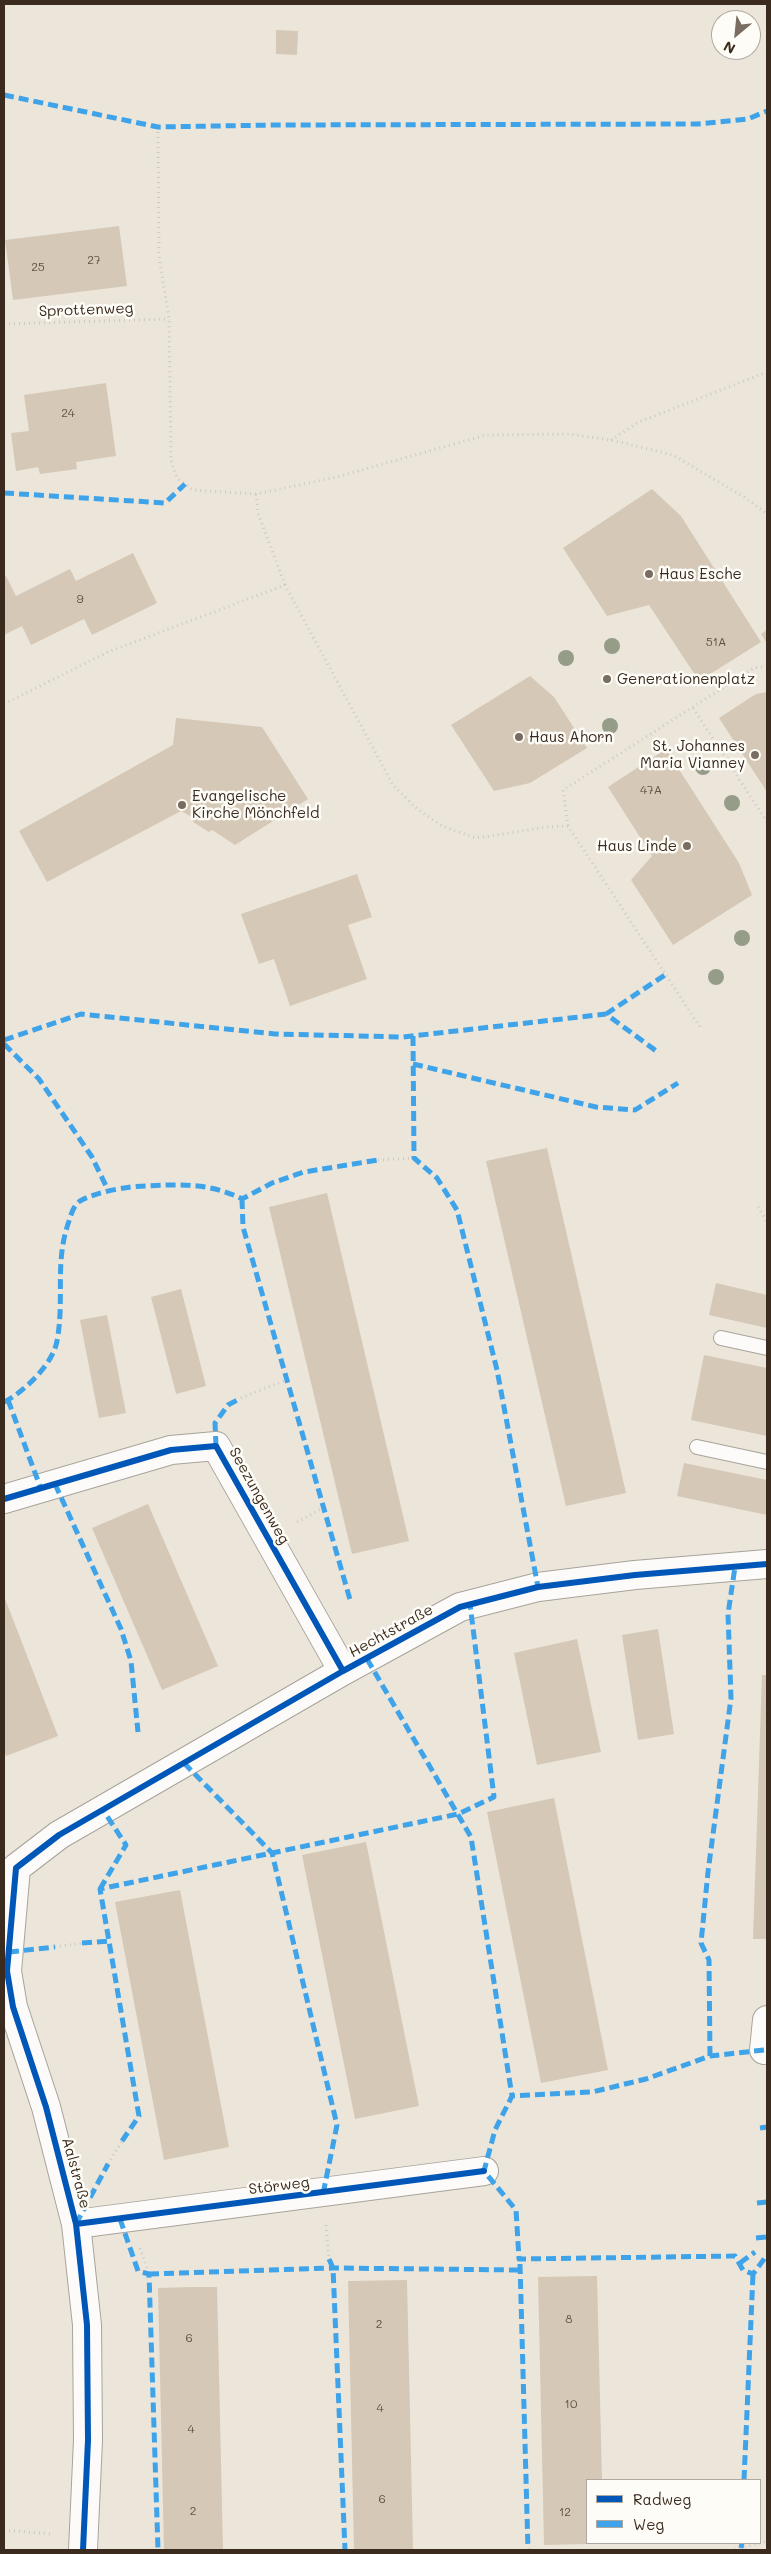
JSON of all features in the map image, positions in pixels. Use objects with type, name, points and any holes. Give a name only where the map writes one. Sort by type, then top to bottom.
[{"type":"street","name":"Seezungenweg","points":[[4,1499],[171,1450],[216,1446],[343,1671]]},
{"type":"street","name":"Hechtstraße","points":[[10,1866],[59,1835],[343,1671],[460,1607],[538,1586],[635,1575],[767,1564]]},
{"type":"street","name":"Aalstraße","points":[[10,1866],[6,1972],[13,2007],[46,2108],[76,2224],[88,2325],[84,2546]]},
{"type":"street","points":[[764,2050],[767,2020]]},
{"type":"street","name":"Störweg","points":[[76,2224],[484,2171]]},
{"type":"lane","points":[[721,1338],[767,1348]]},
{"type":"lane","points":[[697,1447],[767,1462]]},
{"type":"path","points":[[158,128],[159,256],[169,319],[171,460],[177,478],[193,490],[256,494],[337,477],[486,435],[569,434],[611,440],[673,455],[767,514]]},
{"type":"path","points":[[611,440],[639,422],[767,372]]},
{"type":"path","points":[[256,494],[258,512],[286,586],[393,785],[415,807],[442,826],[476,838],[548,827],[568,826]]},
{"type":"path","points":[[4,704],[108,652],[286,586]]},
{"type":"path","points":[[700,1027],[568,826],[562,790],[754,668],[767,666]]},
{"type":"path","points":[[693,708],[767,822]]},
{"type":"path","points":[[378,1160],[414,1158]]},
{"type":"path","points":[[758,1207],[767,1222]]},
{"type":"path","points":[[241,1398],[286,1380]]},
{"type":"path","points":[[55,1947],[82,1943]]},
{"type":"path","points":[[108,2164],[122,2141]]},
{"type":"path","points":[[145,2263],[149,2274]]},
{"type":"path","points":[[4,2530],[44,2532],[84,2546]]},
{"type":"path","points":[[735,2550],[756,2544]]},
{"type":"building","points":[[276,30],[298,31],[297,55],[276,54]]},
{"type":"building","points":[[119,226],[127,286],[13,300],[5,240]]},
{"type":"building","points":[[106,383],[116,456],[76,462],[77,469],[40,474],[38,467],[16,471],[11,433],[29,431],[24,395]]},
{"type":"building","name":"Haus Esche","points":[[652,489],[681,516],[761,642],[699,681],[649,605],[607,616],[563,548]]},
{"type":"building","points":[[133,553],[157,603],[92,635],[84,619],[31,645],[22,626],[4,635],[4,577],[6,576],[16,596],[70,569],[76,581]]},
{"type":"building","points":[[767,630],[767,644],[761,634]]},
{"type":"building","name":"Haus Ahorn","points":[[530,676],[554,697],[587,748],[530,783],[494,791],[451,725]]},
{"type":"building","name":"St. Johannes Maria Vianney","points":[[767,692],[767,792],[719,718],[756,694]]},
{"type":"building","name":"Evangelische Kirche Mönchfeld","points":[[176,718],[262,727],[308,799],[235,845],[212,830],[209,832],[193,822],[192,817],[181,811],[47,882],[19,831],[173,745]]},
{"type":"building","name":"Haus Linde","points":[[666,749],[739,863],[752,895],[673,945],[631,880],[652,856],[608,787]]},
{"type":"building","points":[[357,874],[372,917],[348,925],[367,979],[290,1006],[274,959],[259,964],[241,914]]},
{"type":"building","points":[[547,1148],[626,1493],[566,1506],[486,1161]]},
{"type":"building","points":[[327,1193],[409,1541],[352,1554],[269,1207]]},
{"type":"building","points":[[716,1283],[767,1295],[767,1328],[709,1315]]},
{"type":"building","points":[[181,1289],[206,1386],[176,1394],[151,1297]]},
{"type":"building","points":[[107,1315],[126,1413],[99,1418],[80,1320]]},
{"type":"building","points":[[704,1355],[767,1368],[767,1436],[691,1420]]},
{"type":"building","points":[[684,1463],[767,1480],[767,1515],[677,1496]]},
{"type":"building","points":[[148,1504],[218,1666],[162,1690],[92,1528]]},
{"type":"building","points":[[4,1596],[58,1736],[6,1756],[4,1751]]},
{"type":"building","points":[[658,1629],[674,1734],[638,1740],[622,1635]]},
{"type":"building","points":[[577,1639],[601,1752],[537,1765],[514,1653]]},
{"type":"building","points":[[762,1675],[767,1675],[767,1939],[753,1939]]},
{"type":"building","points":[[554,1798],[608,2070],[541,2083],[487,1812]]},
{"type":"building","points":[[366,1842],[419,2106],[355,2119],[302,1855]]},
{"type":"building","points":[[180,1890],[229,2147],[164,2160],[115,1902]]},
{"type":"building","points":[[597,2276],[602,2479],[586,2479],[587,2544],[544,2545],[538,2277]]},
{"type":"building","points":[[407,2280],[413,2549],[354,2550],[348,2281]]},
{"type":"building","points":[[217,2287],[223,2550],[164,2550],[158,2288]]},
{"type":"marked path","points":[[4,95],[158,127],[697,124],[748,119],[767,111]]},
{"type":"marked path","points":[[4,493],[165,503],[185,484]]},
{"type":"marked path","points":[[606,1014],[665,975]]},
{"type":"marked path","points":[[4,1040],[81,1014],[275,1034],[403,1037],[606,1014],[659,1053]]},
{"type":"marked path","points":[[413,1036],[414,1158],[437,1178],[457,1210],[497,1370],[538,1587]]},
{"type":"marked path","points":[[4,1044],[39,1079],[92,1157],[109,1192]]},
{"type":"marked path","points":[[413,1064],[596,1107],[635,1110],[678,1083]]},
{"type":"marked path","points":[[4,1402],[29,1384],[44,1368],[54,1350],[59,1326],[62,1252],[72,1213],[80,1201],[103,1192],[122,1188],[171,1185],[207,1187],[242,1199],[272,1183],[304,1172],[378,1160]]},
{"type":"marked path","points":[[242,1199],[243,1227],[351,1603]]},
{"type":"marked path","points":[[216,1446],[215,1423],[228,1405],[241,1398]]},
{"type":"marked path","points":[[8,1400],[41,1489]]},
{"type":"marked path","points":[[55,1484],[121,1629],[131,1661],[138,1732]]},
{"type":"marked path","points":[[710,2056],[709,1960],[701,1943],[708,1872],[731,1698],[728,1614],[735,1567]]},
{"type":"marked path","points":[[122,2141],[139,2116],[100,1889],[458,1814],[494,1797],[470,1604]]},
{"type":"marked path","points":[[367,1659],[471,1837],[512,2096]]},
{"type":"marked path","points":[[184,1763],[272,1853],[337,2125],[323,2194]]},
{"type":"marked path","points":[[100,1889],[126,1845],[103,1810]]},
{"type":"marked path","points":[[82,1943],[109,1941]]},
{"type":"marked path","points":[[9,1952],[55,1947]]},
{"type":"marked path","points":[[764,2050],[710,2056],[646,2079],[592,2092],[512,2096],[495,2130],[484,2171],[516,2210],[519,2259],[735,2256],[743,2270],[753,2274],[767,2255]]},
{"type":"marked path","points":[[760,2128],[767,2127]]},
{"type":"marked path","points":[[76,2224],[108,2164]]},
{"type":"marked path","points":[[757,2203],[767,2202]]},
{"type":"marked path","points":[[120,2219],[138,2271],[149,2274],[158,2550]]},
{"type":"marked path","points":[[756,2238],[767,2237]]},
{"type":"marked path","points":[[740,2263],[755,2252]]},
{"type":"marked path","points":[[329,2259],[333,2268],[345,2550]]},
{"type":"marked path","points":[[520,2264],[528,2550]]},
{"type":"marked path","points":[[149,2274],[333,2268],[520,2270]]},
{"type":"marked path","points":[[744,2479],[753,2274]]},
{"type":"marked path","points":[[741,2548],[742,2544]]},
{"type":"cycle path","points":[[4,1499],[171,1450],[216,1446],[343,1671]]},
{"type":"cycle path","points":[[83,2550],[88,2440],[87,2325],[76,2224],[46,2107],[13,2007],[7,1971],[16,1868],[59,1835],[343,1671],[460,1607],[538,1587],[635,1575],[767,1564]]},
{"type":"cycle path","points":[[76,2224],[484,2171]]},
{"type":"place","name":"Haus Esche","points":[[649,574]]},
{"type":"place","name":"Generationenplatz","points":[[607,679]]},
{"type":"place","name":"Haus Ahorn","points":[[519,737]]},
{"type":"place","name":"St. Johannes Maria Vianney","points":[[755,755]]},
{"type":"place","name":"Evangelische Kirche Mönchfeld","points":[[182,805]]},
{"type":"place","name":"Haus Linde","points":[[687,846]]}]
